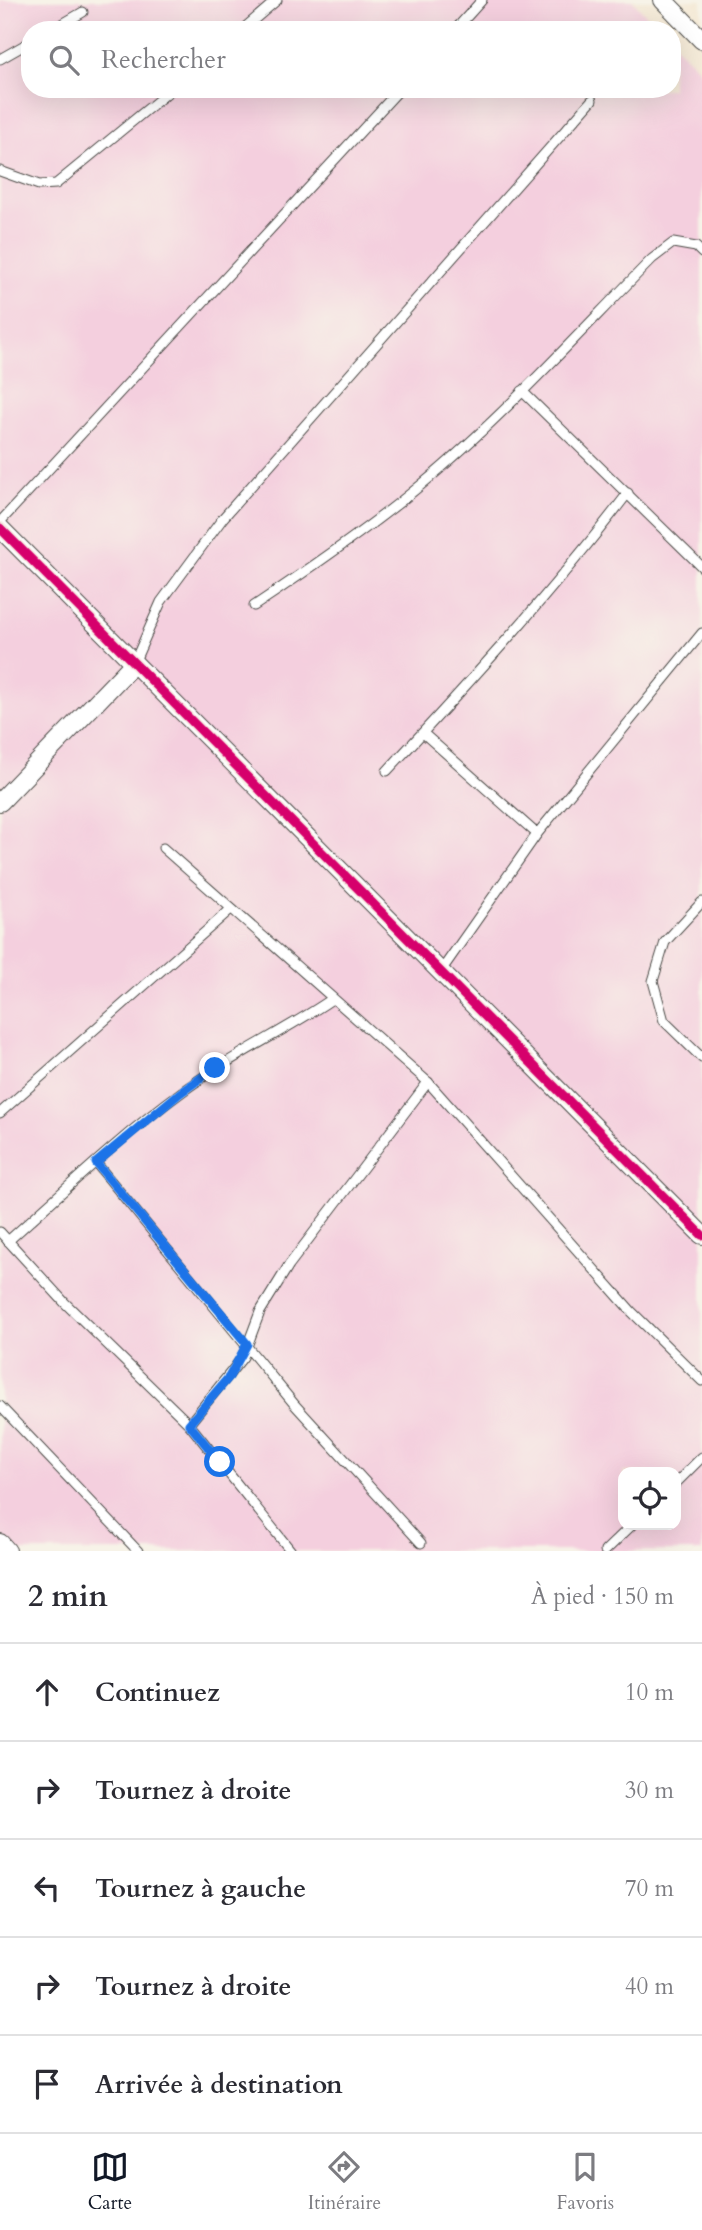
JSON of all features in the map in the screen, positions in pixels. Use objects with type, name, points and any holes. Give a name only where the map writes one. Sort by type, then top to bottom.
[{"type":"street","points":[[663,0],[702,40]]},
{"type":"street","points":[[0,528],[702,1235]]},
{"type":"street","points":[[0,802],[134,663]]},
{"type":"street","points":[[0,1543],[7,1551]]},
{"type":"lane","points":[[252,21],[277,0]]},
{"type":"lane","points":[[463,21],[482,0]]},
{"type":"lane","points":[[68,21],[83,12]]},
{"type":"lane","points":[[0,59],[21,47]]},
{"type":"lane","points":[[0,171],[40,185],[56,184],[161,98]]},
{"type":"lane","points":[[0,522],[392,98]]},
{"type":"lane","points":[[134,663],[161,603],[223,519],[592,100]]},
{"type":"lane","points":[[254,606],[352,540],[392,508],[522,391],[652,259],[673,243],[696,247],[702,253]]},
{"type":"lane","points":[[522,391],[702,567]]},
{"type":"lane","points":[[387,771],[573,565],[628,493]]},
{"type":"lane","points":[[441,971],[537,834],[702,633]]},
{"type":"lane","points":[[422,733],[537,834]]},
{"type":"lane","points":[[163,848],[428,1082],[631,1311],[702,1381]]},
{"type":"lane","points":[[702,902],[665,942],[653,981],[664,1021],[702,1058]]},
{"type":"lane","points":[[0,1113],[232,909]]},
{"type":"lane","points":[[8,1241],[180,1093],[215,1068],[285,1031],[332,999]]},
{"type":"lane","points":[[189,1424],[229,1377],[260,1312],[289,1265],[428,1082]]},
{"type":"lane","points":[[96,1163],[295,1405],[421,1544]]},
{"type":"lane","points":[[0,1232],[65,1303],[189,1424],[291,1551]]},
{"type":"lane","points":[[0,1406],[138,1551]]},
{"type":"lane","points":[[681,1478],[702,1457]]},
{"type":"lane","points":[[605,1551],[627,1530]]},
{"type":"shaded area","points":[[0,0],[632,0],[652,21],[21,21],[21,98],[681,98],[681,51],[702,73],[702,1551],[0,1551]]},
{"type":"cycle path","points":[[0,528],[702,1235]]},
{"type":"route","points":[[215,1068],[180,1093],[96,1163],[247,1344],[243,1357],[229,1377],[189,1424],[220,1462]]}]
